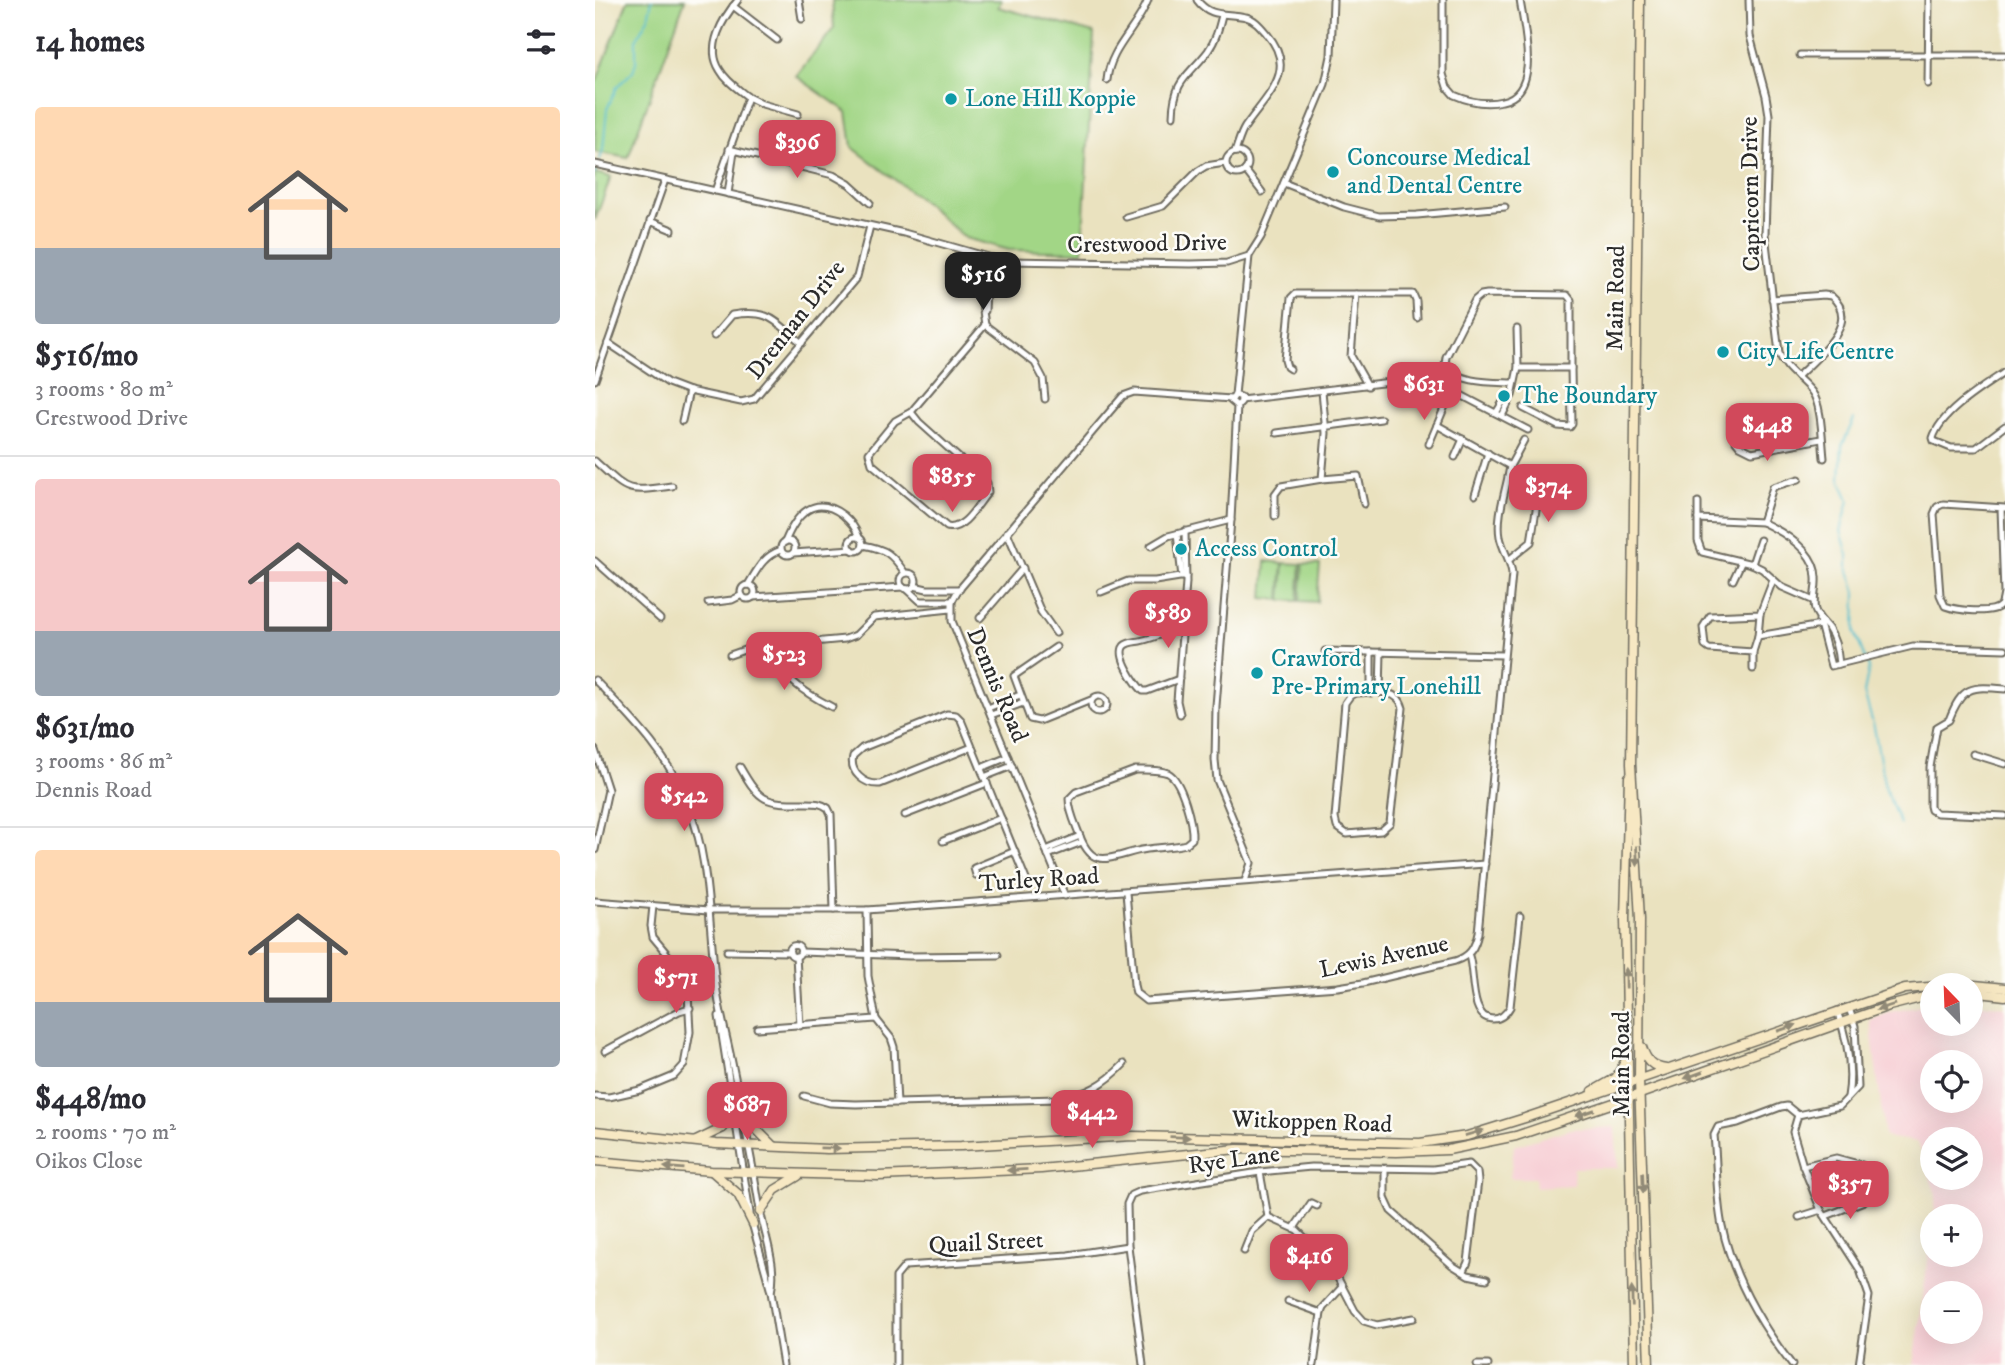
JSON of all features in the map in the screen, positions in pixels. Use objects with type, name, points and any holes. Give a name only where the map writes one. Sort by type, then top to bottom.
[{"type":"main road","name":"Main Road","points":[[1640,0],[1631,764],[1640,919],[1639,1080],[1649,1365]]},
{"type":"main road","name":"Main Road","points":[[1631,764],[1627,786],[1627,1057],[1634,1365]]},
{"type":"main road","name":"Witkoppen Road","points":[[595,1131],[738,1146],[827,1149],[1133,1136],[1420,1143],[1467,1136],[1628,1084],[1848,1007],[1920,986]]},
{"type":"main road","name":"Witkoppen Road","points":[[1983,987],[2005,988]]},
{"type":"main road","points":[[1983,993],[2005,996]]},
{"type":"main road","name":"Witkoppen Road","points":[[595,1161],[711,1171],[801,1175],[948,1174],[1028,1170],[1263,1147],[1397,1152],[1448,1150],[1515,1136],[1852,1018],[1920,997]]},
{"type":"main road","points":[[1640,1041],[1649,1062],[1669,1070]]},
{"type":"main road","points":[[1576,1101],[1616,1078],[1627,1057]]},
{"type":"main road","points":[[694,1142],[721,1129],[733,1112]]},
{"type":"main road","points":[[744,1117],[773,1146]]},
{"type":"main road","points":[[711,1171],[738,1194],[753,1224]]},
{"type":"main road","points":[[760,1212],[775,1190],[801,1175]]},
{"type":"street","points":[[738,0],[716,38],[715,60],[725,76],[748,97],[762,104],[798,114]]},
{"type":"street","points":[[799,0],[802,19]]},
{"type":"street","points":[[1107,80],[1110,60],[1138,21],[1148,0]]},
{"type":"street","points":[[1197,0],[1210,12],[1253,20],[1272,40],[1280,58],[1277,82],[1244,129],[1235,152],[1228,156],[1225,163],[1228,170],[1235,174],[1245,170],[1248,163],[1245,156],[1235,152]]},
{"type":"street","points":[[1237,406],[1233,404],[1233,397],[1249,256],[1261,237],[1325,85],[1331,56],[1333,0]]},
{"type":"street","points":[[1443,0],[1444,79],[1454,95],[1482,103],[1508,100],[1523,88],[1527,54],[1520,0]]},
{"type":"street","name":"Capricorn Drive","points":[[1749,0],[1750,36],[1769,115],[1765,234],[1779,353],[1783,362],[1817,400],[1824,458]]},
{"type":"street","points":[[1928,84],[1929,0]]},
{"type":"street","points":[[733,6],[777,40]]},
{"type":"street","points":[[1173,116],[1176,88],[1213,43],[1222,15]]},
{"type":"street","points":[[1800,55],[2005,55]]},
{"type":"street","points":[[715,191],[748,97]]},
{"type":"street","points":[[728,194],[732,148]]},
{"type":"street","points":[[732,148],[833,175],[849,184],[870,203]]},
{"type":"street","points":[[1126,217],[1163,206],[1198,171],[1206,166],[1225,163]]},
{"type":"street","name":"Crestwood Drive","points":[[595,164],[904,233],[1007,261],[1191,264],[1227,262],[1249,256]]},
{"type":"street","points":[[1245,170],[1262,192]]},
{"type":"street","points":[[595,380],[665,180]]},
{"type":"street","points":[[1284,183],[1344,208],[1369,215],[1417,215],[1505,207]]},
{"type":"street","points":[[650,221],[672,230]]},
{"type":"street","name":"Drennan Drive","points":[[608,343],[662,381],[689,391],[741,402],[750,401],[758,397],[857,277],[870,226]]},
{"type":"street","points":[[911,412],[987,483],[988,492],[961,525],[955,528],[947,527],[870,461],[869,453],[895,421],[911,412],[985,324],[979,283],[992,258]]},
{"type":"street","points":[[984,314],[986,290],[1007,261]]},
{"type":"street","points":[[1356,294],[1352,356],[1368,386]]},
{"type":"street","points":[[1290,369],[1285,360],[1293,296],[1413,295],[1417,318]]},
{"type":"street","points":[[1510,394],[1452,372],[1445,365],[1446,357],[1474,302],[1481,295],[1569,297],[1572,424],[1570,427],[1558,426],[1523,408]]},
{"type":"street","points":[[1772,299],[1824,295],[1831,296],[1839,305],[1842,318],[1839,333],[1797,377]]},
{"type":"street","points":[[713,336],[732,315],[753,312],[765,314],[802,344]]},
{"type":"street","points":[[985,324],[1035,363],[1043,378],[1045,400]]},
{"type":"street","points":[[1499,415],[1510,394],[1518,368],[1517,329]]},
{"type":"street","points":[[1518,368],[1571,368]]},
{"type":"street","points":[[2005,372],[1964,401],[1942,423],[1933,438],[1945,447],[1976,448],[2005,426]]},
{"type":"street","points":[[1233,397],[1241,400],[1428,379],[1528,430]]},
{"type":"street","points":[[682,422],[689,391]]},
{"type":"street","points":[[1322,391],[1326,426],[1322,479]]},
{"type":"street","name":"Dennis Road","points":[[1065,896],[951,621],[952,601],[1007,531],[1123,396],[1134,392],[1233,397]]},
{"type":"street","points":[[1429,444],[1448,399],[1439,395]]},
{"type":"street","points":[[1241,400],[1237,406],[1216,706],[1215,760],[1217,780],[1251,863],[1245,881]]},
{"type":"street","points":[[1277,433],[1381,419]]},
{"type":"street","points":[[1437,425],[1510,466]]},
{"type":"street","points":[[1455,457],[1463,439]]},
{"type":"street","points":[[1736,441],[1752,452],[1821,439]]},
{"type":"street","name":"Lewis Avenue","points":[[1126,892],[1133,985],[1136,993],[1146,1001],[1356,985],[1469,956],[1477,938],[1512,574],[1510,559],[1502,545],[1500,528],[1510,466],[1524,440]]},
{"type":"street","points":[[1475,495],[1488,453]]},
{"type":"street","points":[[595,461],[627,489],[672,486]]},
{"type":"street","points":[[1275,516],[1275,495],[1278,488],[1285,484],[1322,479],[1358,477],[1364,504]]},
{"type":"street","points":[[1762,522],[1773,487],[1799,479]]},
{"type":"street","points":[[1510,559],[1531,542],[1538,497],[1544,485]]},
{"type":"street","points":[[1698,502],[1698,541],[1702,552],[1752,564],[1793,594],[1814,601]]},
{"type":"street","points":[[1943,504],[2003,508],[2004,594],[2000,607],[1988,611],[1945,606],[1940,595],[1934,514],[1937,507],[1943,504]]},
{"type":"street","points":[[742,595],[742,589],[748,585],[761,563],[773,552],[781,550],[790,530],[805,511],[821,506],[833,508],[849,520],[863,545]]},
{"type":"street","points":[[1698,519],[1762,522],[1789,538],[1811,561],[1816,573],[1814,601],[1831,666],[1913,646],[2005,649]]},
{"type":"street","points":[[1151,546],[1185,531],[1231,520]]},
{"type":"street","points":[[1007,531],[1041,612],[1056,633]]},
{"type":"street","points":[[1180,714],[1177,701],[1183,626],[1185,531]]},
{"type":"street","points":[[1177,534],[1184,578]]},
{"type":"street","points":[[852,549],[850,541],[859,537]]},
{"type":"street","points":[[1752,564],[1760,540]]},
{"type":"street","points":[[785,542],[794,545],[793,553]]},
{"type":"street","points":[[781,550],[787,555],[852,549],[858,551],[863,545]]},
{"type":"street","points":[[863,545],[881,548],[890,554],[905,573]]},
{"type":"street","points":[[595,561],[660,619]]},
{"type":"street","points":[[1733,580],[1741,563]]},
{"type":"street","points":[[980,618],[1023,568]]},
{"type":"street","points":[[905,573],[915,576],[917,581],[914,586]]},
{"type":"street","points":[[905,573],[900,579],[905,588],[920,601],[952,601]]},
{"type":"street","points":[[1101,592],[1128,581],[1184,578]]},
{"type":"street","points":[[1753,669],[1753,652],[1760,614],[1773,580]]},
{"type":"street","points":[[748,585],[754,588],[753,597]]},
{"type":"street","points":[[742,595],[747,599],[914,586],[960,589]]},
{"type":"street","points":[[932,602],[933,589]]},
{"type":"street","points":[[708,603],[732,600],[742,595]]},
{"type":"street","points":[[730,654],[750,649],[845,639],[856,635],[874,617],[951,609]]},
{"type":"street","points":[[1753,652],[1709,649],[1703,639],[1703,627],[1710,617],[1760,614]]},
{"type":"street","points":[[1758,636],[1821,623]]},
{"type":"street","points":[[1821,623],[1833,638],[1839,664]]},
{"type":"street","points":[[1179,679],[1143,691],[1125,663],[1122,651],[1129,643],[1183,626]]},
{"type":"street","points":[[773,647],[776,661],[787,676],[818,700],[832,707]]},
{"type":"street","points":[[1056,648],[1016,673],[1014,680],[1030,719],[1039,721],[1091,700]]},
{"type":"street","points":[[1325,650],[1503,655]]},
{"type":"street","points":[[1371,652],[1371,694]]},
{"type":"street","points":[[1380,693],[1381,652]]},
{"type":"street","points":[[595,680],[652,741],[681,788],[700,838],[707,876],[721,1035],[742,1172],[771,1292],[783,1365]]},
{"type":"street","points":[[2005,689],[1979,688],[1962,694],[1957,699],[1949,720],[1937,727],[1930,767],[1931,810],[1937,813],[2005,816]]},
{"type":"street","points":[[1392,693],[1397,696],[1403,708],[1392,819],[1381,831],[1347,834],[1339,830],[1335,821],[1345,703],[1352,694],[1371,694],[1392,693]]},
{"type":"street","points":[[988,708],[1020,695]]},
{"type":"street","points":[[991,715],[1023,703]]},
{"type":"street","points":[[972,747],[880,784],[866,782],[851,765],[853,755],[862,748],[951,713],[961,720],[1015,851],[1027,882]]},
{"type":"street","points":[[595,750],[608,790],[595,850]]},
{"type":"street","points":[[1973,754],[2005,764]]},
{"type":"street","points":[[981,768],[1008,757]]},
{"type":"street","points":[[740,766],[755,791],[768,802],[819,803],[828,808],[831,814],[834,910]]},
{"type":"street","points":[[905,815],[1012,766]]},
{"type":"street","points":[[1135,770],[1162,772],[1172,776],[1189,814],[1192,831],[1192,839],[1186,845],[1137,851],[1111,859],[1090,855],[1081,839],[1069,804],[1073,794],[1135,770]]},
{"type":"street","points":[[943,841],[1001,818]]},
{"type":"street","points":[[1047,852],[1081,839]]},
{"type":"street","points":[[976,875],[974,868],[1015,851]]},
{"type":"street","name":"Turley Road","points":[[595,901],[709,910],[867,910],[1485,864]]},
{"type":"street","points":[[595,1096],[610,1097],[641,1090],[682,1070],[688,1042],[688,993],[676,967],[651,932],[653,906]]},
{"type":"street","points":[[867,910],[869,988],[876,1020],[891,1038],[894,1047],[897,1103]]},
{"type":"street","points":[[1469,956],[1477,1010],[1490,1019],[1502,1016],[1510,1007],[1520,916]]},
{"type":"street","points":[[727,951],[998,955]]},
{"type":"street","points":[[796,953],[800,1026]]},
{"type":"street","points":[[719,1006],[750,1146],[774,1278],[771,1292]]},
{"type":"street","points":[[605,1051],[689,1007]]},
{"type":"street","points":[[1792,1365],[1753,1308],[1730,1254],[1722,1225],[1714,1135],[1718,1127],[1738,1123],[1784,1106],[1798,1115],[1840,1106],[1848,1100],[1858,1087],[1858,1069],[1855,1026],[1848,1007]]},
{"type":"street","points":[[1837,1011],[1847,1047],[1848,1100]]},
{"type":"street","points":[[757,1028],[876,1020]]},
{"type":"street","points":[[804,1097],[844,1104],[1059,1100],[1075,1097],[1100,1086],[1124,1064]]},
{"type":"street","points":[[1849,1069],[1858,1069]]},
{"type":"street","points":[[1798,1115],[1793,1132],[1803,1166],[1821,1210],[1857,1263],[1869,1296],[1859,1365]]},
{"type":"street","points":[[1803,1166],[1836,1158],[1862,1166]]},
{"type":"street","name":"Rye Lane","points":[[1128,1246],[1127,1204],[1131,1195],[1140,1191],[1260,1172],[1311,1167],[1433,1169],[1465,1163],[1474,1168],[1478,1181],[1468,1262],[1464,1271]]},
{"type":"street","points":[[1385,1169],[1385,1198],[1389,1208],[1452,1265],[1472,1276],[1487,1279]]},
{"type":"street","points":[[1260,1172],[1268,1217]]},
{"type":"street","points":[[1826,1216],[1864,1201]]},
{"type":"street","points":[[1294,1228],[1311,1203],[1318,1206]]},
{"type":"street","points":[[1799,1217],[1821,1210]]},
{"type":"street","points":[[1268,1217],[1294,1228],[1331,1263],[1355,1311],[1369,1324],[1414,1318]]},
{"type":"street","points":[[1244,1251],[1252,1231],[1268,1217]]},
{"type":"street","points":[[1128,1246],[1143,1365]]},
{"type":"street","name":"Quail Street","points":[[896,1365],[896,1277],[905,1266],[1068,1255],[1128,1246]]},
{"type":"street","points":[[1314,1365],[1321,1313],[1342,1287]]},
{"type":"street","points":[[1289,1301],[1321,1313]]},
{"type":"street","points":[[1477,1365],[1488,1365]]},
{"type":"shaded area","points":[[1983,1004],[2005,1007],[2005,1365],[1914,1365],[1920,1319],[1920,1344],[1983,1344],[1983,1281],[1925,1281],[1927,1267],[1983,1267],[1983,1204],[1935,1204],[1934,1190],[1983,1190],[1983,1127],[1920,1127],[1920,1148],[1918,1142],[1885,1137],[1870,1020],[1894,1011],[1920,1006],[1920,1036],[1983,1036]]},
{"type":"shaded area","points":[[1615,1127],[1618,1168],[1574,1168],[1573,1185],[1536,1187],[1535,1178],[1510,1178],[1514,1146],[1570,1129]]},
{"type":"green space","points":[[628,0],[685,0],[628,158],[595,152],[595,85]]},
{"type":"green space","points":[[832,0],[1002,0],[998,7],[1094,33],[1082,252],[1009,250],[965,238],[928,205],[852,147],[847,112],[796,76],[834,28]]},
{"type":"green space","points":[[595,173],[611,177],[595,220]]},
{"type":"green space","points":[[1266,561],[1283,563],[1280,600],[1263,598]]},
{"type":"green space","points":[[1284,563],[1301,564],[1298,601],[1281,600]]},
{"type":"green space","points":[[1303,564],[1320,565],[1317,602],[1300,601]]},
{"type":"waterway","points":[[600,159],[607,109],[617,87],[633,71],[636,62],[636,40],[648,18],[652,0]]},
{"type":"waterway","points":[[1854,419],[1842,446],[1840,479],[1849,500],[1841,531],[1856,592],[1855,633],[1869,668],[1864,693],[1874,727],[1885,788],[1900,824]]},
{"type":"place","name":"Lone Hill Koppie","points":[[951,99]]},
{"type":"place","name":"Concourse Medical and Dental Centre","points":[[1333,172]]},
{"type":"place","name":"City Life Centre","points":[[1723,352]]},
{"type":"place","name":"The Boundary","points":[[1504,396]]},
{"type":"place","name":"Access Control","points":[[1181,549]]},
{"type":"place","name":"Crawford Pre-Primary Lonehill","points":[[1257,673]]}]
